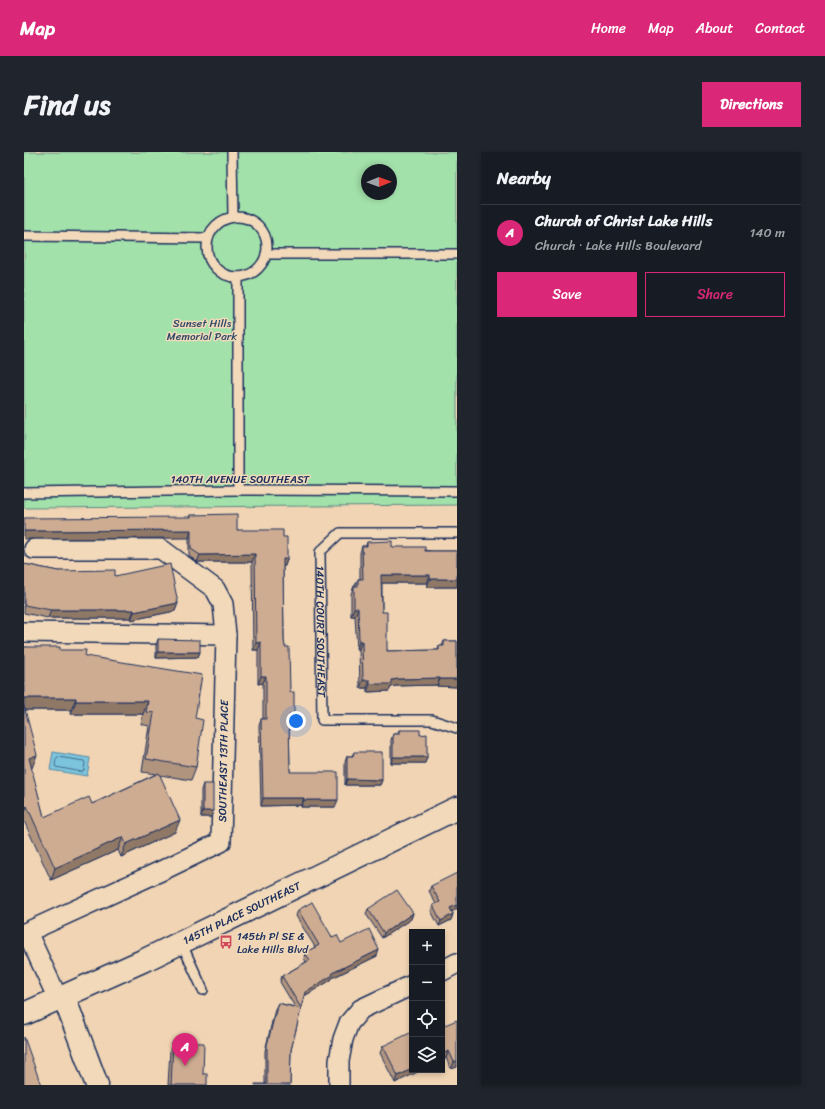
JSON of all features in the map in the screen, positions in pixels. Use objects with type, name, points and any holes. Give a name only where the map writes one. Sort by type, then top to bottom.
[{"type":"street","name":"SOUTHEAST 13TH PLACE","points":[[34,549],[161,549],[215,589],[223,604],[226,635],[221,842],[26,932],[60,998]]},
{"type":"street","points":[[24,632],[226,635]]},
{"type":"street","name":"145TH PLACE SOUTHEAST","points":[[24,1014],[181,942],[457,808]]},
{"type":"street","points":[[445,969],[457,963]]},
{"type":"street","points":[[340,1085],[339,1061],[343,1039],[349,1023],[361,1010],[409,986]]},
{"type":"street","points":[[60,998],[97,1085]]},
{"type":"lane","points":[[232,152],[233,217]]},
{"type":"lane","points":[[233,217],[243,217],[260,227],[265,235],[267,245],[266,254],[262,263],[256,270],[248,275],[238,277],[229,276],[220,272],[209,257],[207,248],[208,238],[212,230],[225,219],[233,217]]},
{"type":"lane","points":[[24,236],[208,238]]},
{"type":"lane","points":[[266,254],[457,254]]},
{"type":"lane","points":[[238,277],[238,490]]},
{"type":"lane","name":"140TH AVENUE SOUTHEAST","points":[[24,493],[238,490],[457,491]]},
{"type":"lane","name":"140TH COURT SOUTHEAST","points":[[457,533],[340,533],[320,552],[322,720],[432,720],[457,728]]},
{"type":"lane","points":[[181,942],[203,990]]},
{"type":"green space","name":"Sunset Hills Memorial Park","points":[[24,152],[457,152],[457,505],[24,508]]},
{"type":"water","points":[[53,752],[90,758],[87,776],[50,770]]},
{"type":"building","points":[[237,514],[237,530],[283,530],[283,537],[287,537],[287,559],[283,559],[284,640],[285,647],[289,647],[290,692],[294,692],[294,714],[290,714],[289,721],[290,772],[338,772],[338,800],[263,798],[261,719],[266,719],[266,676],[261,676],[261,642],[256,643],[255,554],[200,555],[191,549],[191,530],[24,531],[24,518],[191,517],[191,515]]},
{"type":"building","points":[[392,541],[392,547],[425,547],[425,551],[457,551],[457,579],[430,579],[430,575],[381,575],[382,612],[387,612],[387,651],[439,650],[439,646],[444,646],[444,641],[457,641],[457,679],[398,679],[392,680],[392,684],[370,684],[370,680],[363,680],[362,641],[359,641],[358,608],[354,608],[354,586],[358,586],[358,579],[363,579],[362,546],[367,546],[367,542]]},
{"type":"building","points":[[24,564],[58,571],[115,570],[115,576],[170,564],[178,603],[134,612],[134,610],[51,610],[24,605]]},
{"type":"building","points":[[158,639],[200,640],[200,652],[158,652]]},
{"type":"building","points":[[24,647],[60,647],[60,650],[86,650],[85,656],[202,675],[195,718],[203,720],[196,767],[146,759],[154,713],[146,712],[148,701],[76,701],[76,698],[24,698]]},
{"type":"building","points":[[24,706],[37,755],[29,758],[44,817],[89,797],[92,804],[159,773],[180,820],[126,844],[123,837],[55,868],[27,806],[24,807]]},
{"type":"building","points":[[399,730],[420,730],[420,735],[427,734],[427,757],[393,757],[393,734],[399,734]]},
{"type":"building","points":[[354,752],[382,752],[382,780],[347,779],[347,756],[353,756]]},
{"type":"building","points":[[203,784],[213,784],[213,811],[203,811]]},
{"type":"building","points":[[457,873],[457,905],[450,908],[453,914],[441,921],[433,905],[440,902],[431,886]]},
{"type":"building","points":[[397,890],[413,913],[384,933],[368,909]]},
{"type":"building","points":[[312,902],[332,937],[337,935],[341,943],[369,929],[379,950],[332,973],[333,975],[305,992],[301,1008],[282,976],[310,960],[305,953],[319,945],[298,910]]},
{"type":"building","points":[[278,1003],[301,1009],[291,1050],[290,1085],[255,1085],[267,1084],[267,1045]]},
{"type":"building","points":[[457,1020],[457,1061],[454,1062],[449,1051],[445,1053],[445,1025]]},
{"type":"building","points":[[409,1033],[409,1070],[398,1076],[383,1046]]},
{"type":"building","points":[[24,1037],[41,1085],[24,1085]]},
{"type":"building","points":[[173,1042],[204,1043],[203,1074],[207,1074],[207,1085],[171,1085]]},
{"type":"place","name":"145th Pl SE & Lake Hills Blvd","points":[[226,942]]},
{"type":"place","name":"Church of Christ Lake Hills","points":[[185,1066]]}]
